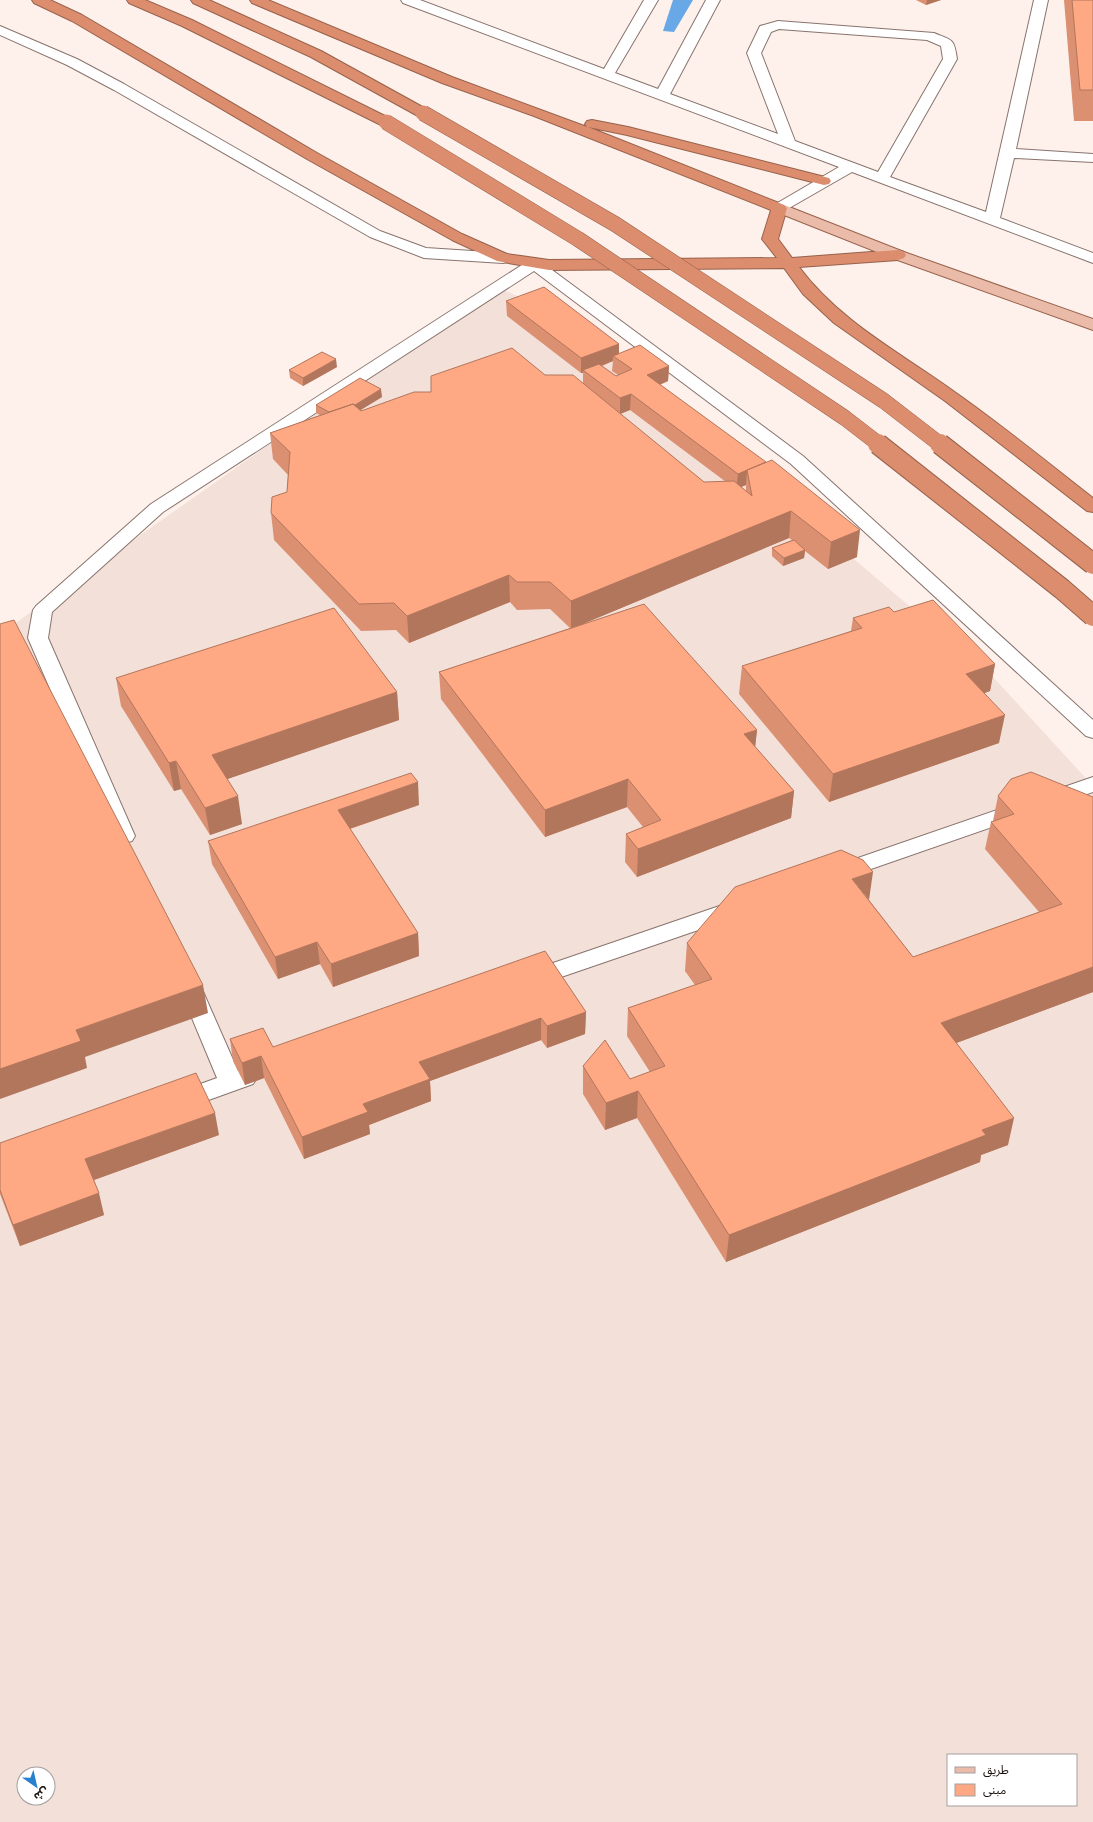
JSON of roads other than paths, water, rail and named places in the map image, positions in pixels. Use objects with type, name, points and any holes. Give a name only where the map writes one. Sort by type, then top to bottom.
[{"type":"highway","points":[[39,0],[77,18],[312,156],[457,237],[503,258],[534,264],[788,263],[898,255]]},
{"type":"highway","points":[[134,0],[187,23],[386,122],[578,239],[845,418],[1062,589],[1093,616]]},
{"type":"highway","points":[[198,0],[316,54],[423,113],[615,224],[884,400],[1093,564]]},
{"type":"highway","points":[[257,0],[447,80],[539,113],[779,208],[770,239],[809,291],[840,320],[952,397],[1093,507]]},
{"type":"highway","points":[[539,113],[628,130],[824,181]]},
{"type":"main road","points":[[779,208],[898,255],[1093,325]]},
{"type":"street","points":[[408,0],[1093,258]]},
{"type":"street","points":[[607,75],[651,0]]},
{"type":"street","points":[[662,96],[714,0]]},
{"type":"street","points":[[992,219],[1008,153],[1041,0]]},
{"type":"street","points":[[789,144],[754,53],[765,29],[778,25],[929,36],[948,44],[950,59],[882,178]]},
{"type":"street","points":[[0,30],[72,62],[119,87],[375,234],[424,253],[503,258]]},
{"type":"street","points":[[1008,153],[1093,158]]},
{"type":"street","points":[[779,208],[850,167]]},
{"type":"street","points":[[130,850],[38,638],[43,610],[157,508],[534,264],[797,460],[1093,731]]},
{"type":"street","points":[[821,879],[1093,784]]},
{"type":"street","points":[[511,986],[753,902]]},
{"type":"street","points":[[184,974],[231,1083]]},
{"type":"street","points":[[157,1109],[262,1073]]},
{"type":"water","points":[[673,0],[693,0],[674,32],[663,31]]}]
